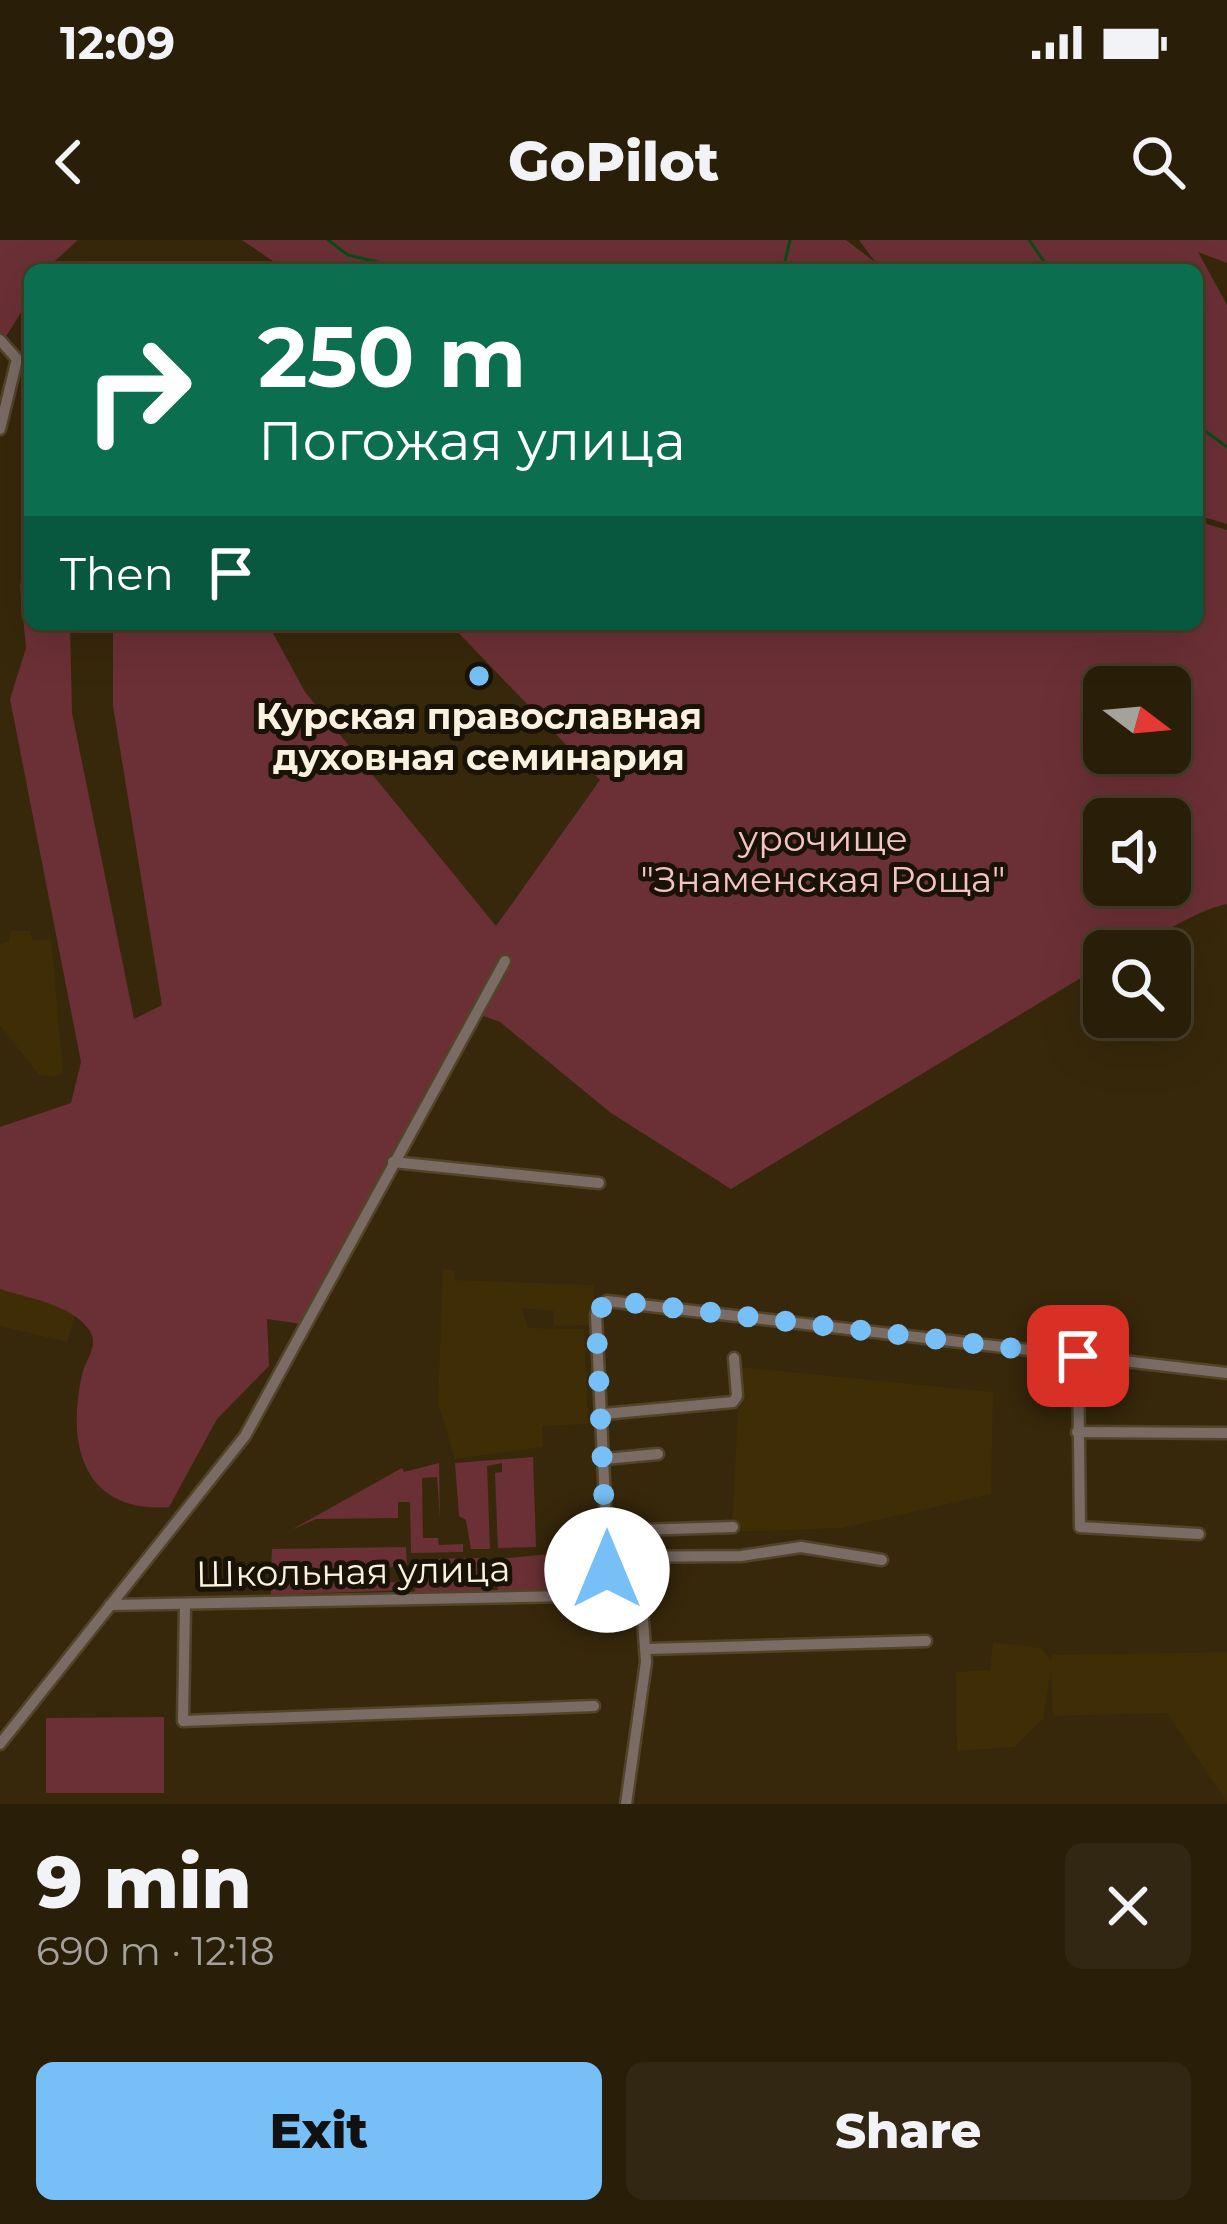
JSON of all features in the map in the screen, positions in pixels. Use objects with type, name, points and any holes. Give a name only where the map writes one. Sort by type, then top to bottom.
[{"type":"street","points":[[0,340],[13,350],[16,368],[0,429]]},
{"type":"street","points":[[0,1744],[245,1436],[505,961]]},
{"type":"street","points":[[393,1162],[598,1183]]},
{"type":"street","points":[[607,1564],[596,1315],[607,1300],[1227,1373]]},
{"type":"street","points":[[1078,1356],[1080,1527],[1199,1534]]},
{"type":"street","points":[[603,1414],[733,1402],[737,1396],[734,1358]]},
{"type":"street","points":[[1077,1432],[1227,1433]]},
{"type":"street","points":[[605,1459],[658,1454]]},
{"type":"street","points":[[607,1531],[733,1527]]},
{"type":"street","points":[[607,1564],[741,1556],[801,1546],[882,1560]]},
{"type":"street","points":[[607,1564],[641,1592],[646,1649],[626,1804]]},
{"type":"street","name":"Школьная улица","points":[[110,1605],[570,1596],[596,1589],[607,1564]]},
{"type":"street","points":[[184,1605],[183,1721],[594,1706]]},
{"type":"street","points":[[646,1649],[926,1641]]},
{"type":"shaded area","points":[[11,931],[30,931],[32,940],[51,939],[63,1072],[53,1077],[39,1075],[0,1025],[0,944],[9,942]]},
{"type":"shaded area","points":[[443,1269],[455,1271],[454,1280],[594,1285],[595,1325],[554,1326],[554,1311],[522,1308],[528,1328],[584,1329],[588,1424],[542,1426],[543,1447],[455,1459],[438,1404]]},
{"type":"shaded area","points":[[0,1287],[76,1312],[67,1342],[0,1326]]},
{"type":"shaded area","points":[[740,1367],[993,1392],[991,1494],[842,1528],[732,1532]]},
{"type":"shaded area","points":[[993,1642],[1041,1648],[1051,1661],[1052,1655],[1227,1652],[1227,1802],[1167,1713],[1053,1716],[1051,1668],[1043,1719],[1014,1747],[957,1751],[956,1672],[990,1670]]},
{"type":"green space","points":[[0,240],[78,240],[52,264],[24,264],[24,308],[5,338],[0,336]]},
{"type":"green space","points":[[242,240],[846,240],[876,263],[859,240],[1227,240],[1227,263],[1198,252],[1227,305],[1227,524],[1203,517],[1203,264],[277,264]]},
{"type":"green space","name":"урочище \"Знаменская Роща\"","points":[[1203,523],[1227,530],[1227,904],[1168,930],[1083,930],[1083,977],[731,1189],[611,1113],[500,1022],[478,1014],[309,1325],[267,1319],[269,1366],[217,1419],[169,1507],[117,1499],[100,1487],[80,1450],[78,1401],[93,1343],[90,1331],[62,1308],[0,1289],[0,1127],[71,1103],[81,1062],[10,699],[26,648],[24,630],[70,630],[72,713],[134,1019],[162,1005],[113,706],[113,630],[271,630],[305,692],[496,926],[600,780],[456,630],[1203,630]]},
{"type":"green space","name":"урочище \"Знаменская Роща\"","points":[[24,567],[24,627],[20,586]]},
{"type":"green space","points":[[533,1457],[536,1547],[498,1548],[495,1473],[502,1472],[502,1463],[487,1466],[490,1549],[471,1549],[466,1520],[459,1516],[455,1463]]},
{"type":"green space","points":[[439,1463],[440,1519],[437,1477],[422,1478],[423,1538],[438,1538],[439,1545],[463,1544],[463,1552],[411,1553],[410,1502],[398,1502],[398,1518],[316,1519],[291,1530],[402,1468],[404,1472]]},
{"type":"green space","points":[[406,1547],[408,1590],[271,1595],[271,1585],[406,1582],[405,1567],[271,1569],[272,1549]]},
{"type":"green space","points":[[571,1552],[572,1591],[498,1592],[496,1559]]},
{"type":"green space","points":[[488,1558],[488,1594],[415,1595],[414,1559]]},
{"type":"green space","points":[[164,1717],[164,1793],[46,1793],[46,1718]]},
{"type":"waterway","points":[[328,240],[348,255],[386,264]]},
{"type":"waterway","points":[[784,264],[790,240]]},
{"type":"waterway","points":[[1029,240],[1046,264]]},
{"type":"waterway","points":[[1203,429],[1227,447]]},
{"type":"place","name":"Курская православная духовная семинария","points":[[479,676]]},
{"type":"route","points":[[607,1570],[596,1315],[607,1300],[1078,1356]]}]
